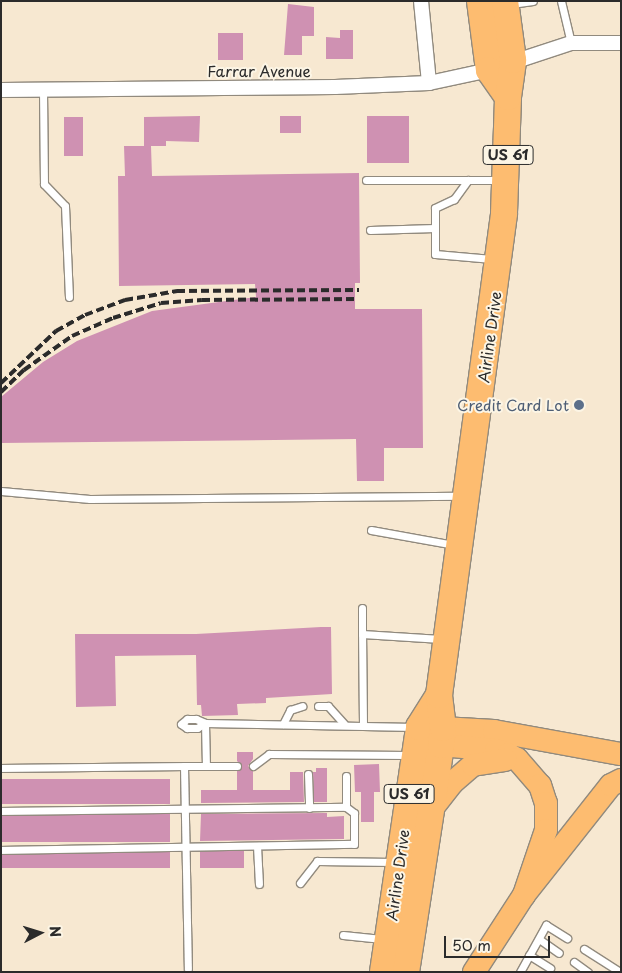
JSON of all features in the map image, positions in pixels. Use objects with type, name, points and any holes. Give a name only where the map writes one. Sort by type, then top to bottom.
[{"type":"highway","points":[[480,1],[489,70],[508,97]]},
{"type":"highway","name":"Airline Drive","points":[[406,972],[431,810],[434,733],[499,259],[506,180],[508,97],[513,60],[506,3]]},
{"type":"highway","name":"Airline Drive","points":[[383,972],[414,755],[434,733]]},
{"type":"main road","points":[[434,733],[494,731],[621,754]]},
{"type":"main road","points":[[434,733],[496,750],[517,759],[540,785],[546,803],[546,830],[524,895]]},
{"type":"main road","points":[[431,810],[452,783],[473,765],[492,760],[517,759]]},
{"type":"main road","points":[[474,972],[524,895],[612,785],[621,780]]},
{"type":"street","points":[[421,1],[429,82]]},
{"type":"street","name":"Farrar Avenue","points":[[1,90],[335,87],[429,82],[489,70],[513,60],[571,43],[621,43]]},
{"type":"lane","points":[[506,3],[533,1]]},
{"type":"lane","points":[[560,1],[571,43]]},
{"type":"lane","points":[[43,90],[44,184],[66,206],[69,228],[69,297]]},
{"type":"lane","points":[[366,180],[506,180]]},
{"type":"lane","points":[[468,180],[454,199],[435,208],[435,254],[499,259]]},
{"type":"lane","points":[[370,230],[435,228]]},
{"type":"lane","points":[[1,491],[90,499],[467,496]]},
{"type":"lane","points":[[371,530],[460,547]]},
{"type":"lane","points":[[362,608],[363,724]]},
{"type":"lane","points":[[362,634],[447,639]]},
{"type":"lane","points":[[283,724],[290,710],[302,706]]},
{"type":"lane","points":[[318,706],[328,706],[344,724]]},
{"type":"lane","points":[[206,766],[205,723],[363,724],[434,733]]},
{"type":"lane","points":[[253,766],[269,754],[414,755]]},
{"type":"lane","points":[[184,766],[188,969]]},
{"type":"lane","points":[[1,768],[237,766]]},
{"type":"lane","points":[[308,774],[309,808]]},
{"type":"lane","points":[[346,776],[346,807]]},
{"type":"lane","points":[[1,811],[346,807],[354,813],[354,844],[1,850]]},
{"type":"lane","points":[[257,846],[258,884]]},
{"type":"lane","points":[[300,884],[316,862],[399,862]]},
{"type":"lane","points":[[520,972],[546,925],[566,938]]},
{"type":"lane","points":[[343,935],[387,940]]},
{"type":"lane","points":[[538,939],[559,953]]},
{"type":"lane","points":[[584,949],[620,972]]},
{"type":"lane","points":[[530,955],[550,968]]},
{"type":"lane","points":[[574,962],[588,972]]},
{"type":"building","points":[[288,4],[314,7],[314,36],[302,36],[302,55],[284,55]]},
{"type":"building","points":[[340,30],[353,30],[353,59],[326,59],[326,37],[340,38]]},
{"type":"building","points":[[218,33],[243,33],[243,60],[218,60]]},
{"type":"building","points":[[200,116],[199,142],[166,141],[166,146],[151,146],[152,176],[359,173],[360,283],[355,283],[355,309],[422,309],[423,448],[384,448],[384,481],[357,481],[356,439],[1,443],[1,397],[43,362],[77,341],[152,311],[256,297],[255,284],[119,286],[118,176],[125,176],[124,146],[144,146],[144,117]]},
{"type":"building","points":[[280,116],[301,116],[301,133],[280,133]]},
{"type":"building","points":[[367,116],[409,116],[409,163],[367,163]]},
{"type":"building","points":[[64,117],[83,117],[83,156],[64,156]]},
{"type":"building","points":[[331,627],[332,694],[266,698],[266,703],[237,704],[238,715],[202,716],[201,705],[197,705],[196,655],[115,656],[116,706],[76,707],[75,634],[196,634]]},
{"type":"building","points":[[237,752],[253,752],[253,759],[248,766],[253,771],[253,790],[290,790],[290,772],[303,772],[304,802],[201,803],[201,790],[237,790],[237,771],[242,766],[237,761]]},
{"type":"building","points":[[379,764],[380,792],[374,792],[374,822],[361,822],[361,792],[355,792],[354,765]]},
{"type":"building","points":[[316,768],[327,768],[327,802],[314,802],[313,772],[316,772]]},
{"type":"building","points":[[1,779],[170,779],[170,804],[1,804]]},
{"type":"building","points":[[327,813],[327,817],[344,816],[344,839],[200,841],[201,814]]},
{"type":"building","points":[[1,814],[170,814],[170,842],[1,842]]},
{"type":"building","points":[[200,851],[244,851],[244,868],[200,868]]},
{"type":"building","points":[[1,852],[170,852],[170,868],[1,868]]},
{"type":"railway","points":[[1,383],[56,331],[85,315],[125,300],[177,291],[359,290]]},
{"type":"railway","points":[[1,392],[24,370],[72,336],[113,318],[161,303],[202,300],[358,299]]},
{"type":"place","name":"Credit Card Lot","points":[[579,405]]}]
